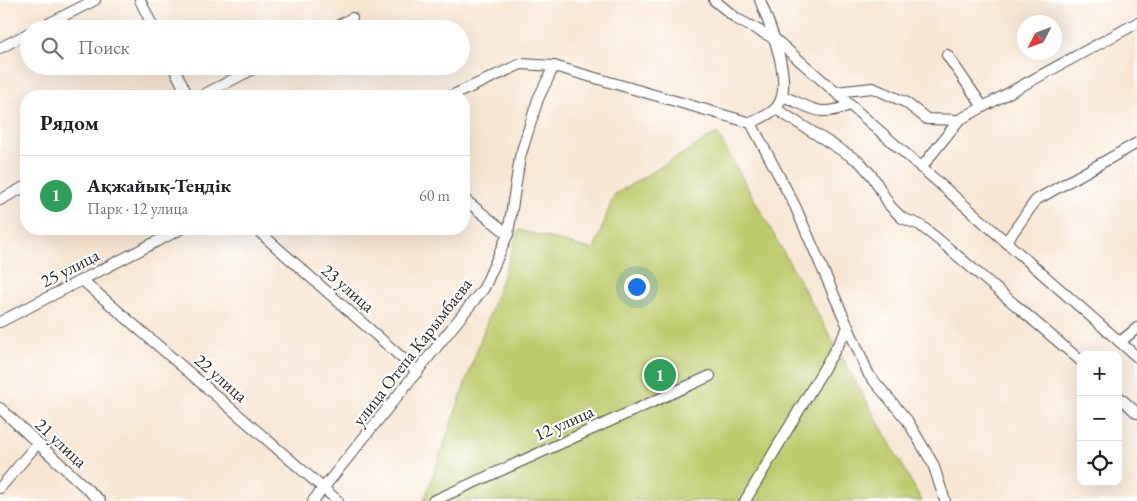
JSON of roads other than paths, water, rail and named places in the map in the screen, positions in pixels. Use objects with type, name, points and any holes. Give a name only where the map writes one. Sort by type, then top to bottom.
[{"type":"street","points":[[56,20],[95,0]]},
{"type":"street","points":[[140,0],[150,20]]},
{"type":"street","points":[[714,0],[737,19],[774,39],[1137,357]]},
{"type":"street","points":[[464,90],[521,64],[554,66],[752,123],[776,109],[782,96],[781,65],[760,0]]},
{"type":"street","points":[[348,20],[352,18]]},
{"type":"street","points":[[921,168],[960,120],[1137,23]]},
{"type":"street","points":[[0,48],[20,38]]},
{"type":"street","points":[[948,55],[983,107]]},
{"type":"street","name":"улица Отепа Карымбаева","points":[[313,501],[484,288],[508,234],[520,157],[538,99],[554,66]]},
{"type":"street","points":[[178,75],[185,90]]},
{"type":"street","points":[[213,90],[242,75]]},
{"type":"street","points":[[835,92],[873,88],[905,102],[927,119],[960,120]]},
{"type":"street","points":[[782,96],[821,112],[838,110],[849,104]]},
{"type":"street","points":[[776,109],[860,162],[873,177],[890,206],[902,218],[920,225],[939,240],[1077,358]]},
{"type":"street","points":[[752,123],[795,206],[869,375],[906,420],[932,464],[945,501]]},
{"type":"street","points":[[1006,242],[1036,200],[1137,143]]},
{"type":"street","points":[[0,200],[20,189]]},
{"type":"street","points":[[470,204],[508,234]]},
{"type":"street","name":"25 улица","points":[[0,322],[169,235]]},
{"type":"street","name":"23 улица","points":[[263,235],[418,372]]},
{"type":"street","name":"22 улица","points":[[82,280],[338,501]]},
{"type":"street","points":[[744,501],[848,328]]},
{"type":"street","points":[[1120,342],[1137,328]]},
{"type":"street","name":"12 улица","points":[[433,501],[710,376]]},
{"type":"street","points":[[1122,400],[1137,413]]},
{"type":"street","name":"21 улица","points":[[0,408],[100,501]]},
{"type":"street","points":[[0,488],[38,443]]},
{"type":"place","name":"Ақжайық-Теңдік","points":[[660,375]]}]
